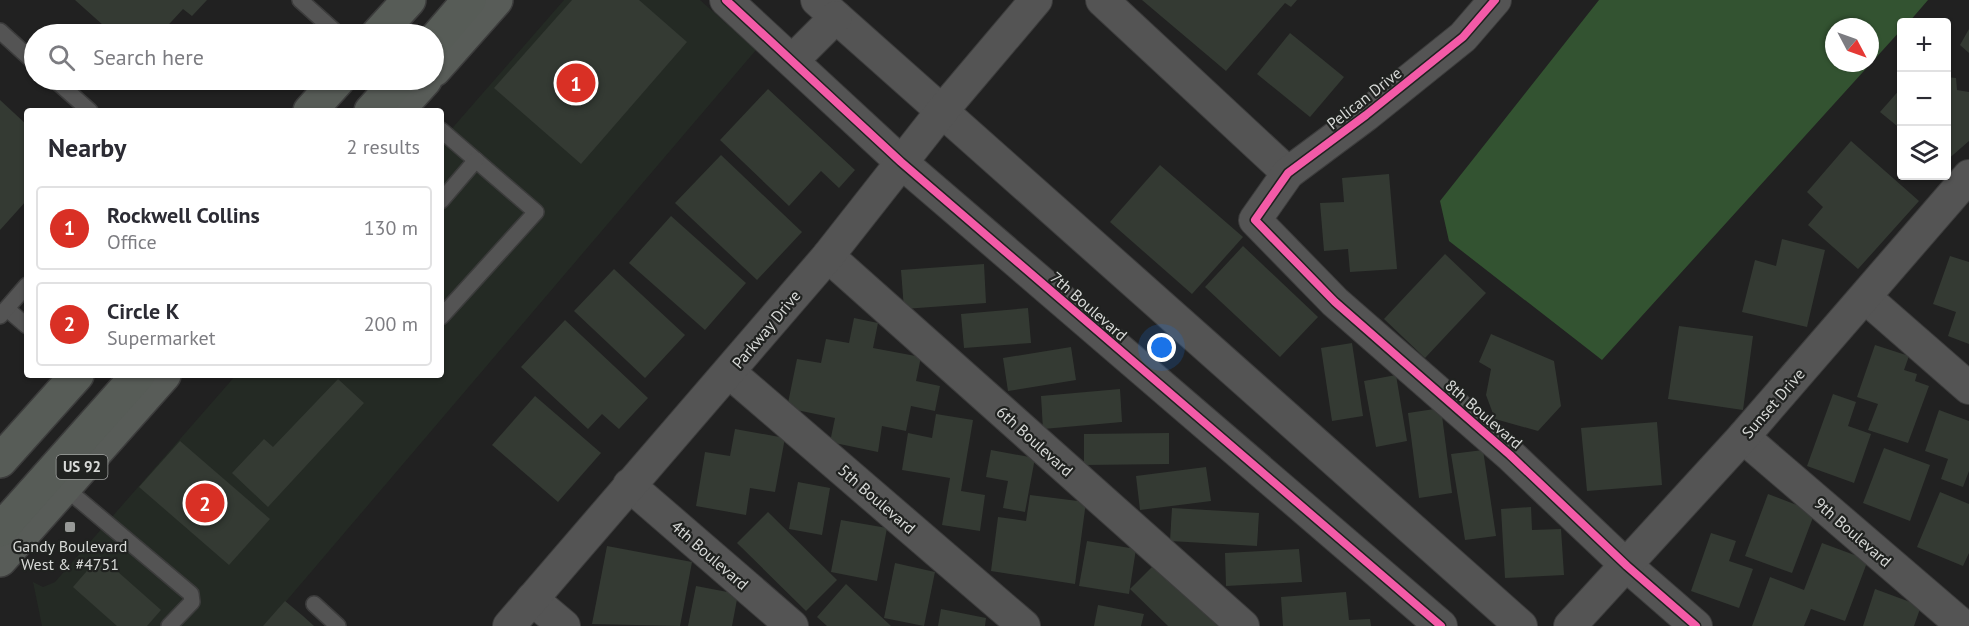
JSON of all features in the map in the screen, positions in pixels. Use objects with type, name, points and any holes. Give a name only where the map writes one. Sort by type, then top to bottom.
[{"type":"highway","points":[[386,24],[409,0]]},
{"type":"highway","points":[[444,29],[469,0]]},
{"type":"highway","points":[[313,108],[329,90]]},
{"type":"highway","points":[[379,108],[410,96]]},
{"type":"highway","points":[[0,461],[74,378]]},
{"type":"highway","points":[[0,530],[135,378]]},
{"type":"main road","points":[[384,24],[404,0]]},
{"type":"main road","points":[[444,59],[496,0]]},
{"type":"main road","points":[[308,108],[324,90]]},
{"type":"main road","points":[[0,450],[64,378]]},
{"type":"main road","name":"US 92","points":[[0,560],[161,378]]},
{"type":"street","name":"7th Boulevard","points":[[726,0],[901,162],[1441,626]]},
{"type":"street","name":"Parkway Drive","points":[[508,626],[828,256],[942,111],[1014,23],[1036,0]]},
{"type":"street","points":[[1102,0],[1288,172]]},
{"type":"street","name":"Pelican Drive","points":[[1255,220],[1288,172],[1366,115],[1463,37],[1495,0]]},
{"type":"street","points":[[793,60],[826,8],[1521,626],[1551,626]]},
{"type":"street","name":"Sunset Drive","points":[[1570,626],[1743,437],[1866,298],[1969,176]]},
{"type":"street","name":"8th Boulevard","points":[[1255,220],[1335,302],[1510,455],[1627,566],[1696,626]]},
{"type":"street","name":"6th Boulevard","points":[[828,256],[1243,626]]},
{"type":"street","points":[[1866,298],[1969,388]]},
{"type":"street","name":"5th Boulevard","points":[[729,372],[1024,626]]},
{"type":"street","name":"9th Boulevard","points":[[1743,437],[1963,626]]},
{"type":"street","name":"4th Boulevard","points":[[629,485],[792,626]]},
{"type":"street","points":[[532,599],[564,626]]},
{"type":"lane","points":[[300,0],[327,24]]},
{"type":"lane","points":[[0,31],[24,53]]},
{"type":"lane","points":[[66,90],[87,108]]},
{"type":"lane","points":[[444,133],[536,212],[444,315]]},
{"type":"lane","points":[[444,197],[476,160]]},
{"type":"lane","points":[[24,288],[3,312],[24,324]]},
{"type":"lane","points":[[64,487],[191,594],[192,602],[169,626]]},
{"type":"lane","points":[[314,604],[338,626]]},
{"type":"shaded area","points":[[564,0],[700,0],[756,50],[265,626],[42,626],[33,582],[43,587],[55,582],[233,378],[444,378],[444,138]]},
{"type":"shaded area","points":[[1599,0],[1928,0],[1912,18],[1897,18],[1897,34],[1879,54],[1879,18],[1825,18],[1825,72],[1863,72],[1602,360],[1449,241],[1440,201]]},
{"type":"building","points":[[75,0],[207,0],[192,16],[183,9],[169,24],[102,24]]},
{"type":"building","points":[[572,0],[639,0],[687,42],[581,164],[494,88]]},
{"type":"building","points":[[1142,0],[1297,0],[1291,7],[1285,3],[1226,71]]},
{"type":"building","points":[[1969,29],[1969,53],[1960,45]]},
{"type":"building","points":[[1290,33],[1344,77],[1310,117],[1257,74]]},
{"type":"building","points":[[1951,78],[1956,78],[1957,90],[1969,92],[1969,141],[1951,157]]},
{"type":"building","points":[[768,89],[855,170],[839,188],[821,171],[789,206],[720,140]]},
{"type":"building","points":[[1897,93],[1897,126],[1880,112]]},
{"type":"building","points":[[0,100],[24,122],[24,203],[0,230]]},
{"type":"building","points":[[1851,141],[1919,201],[1858,269],[1808,225],[1823,207],[1807,192]]},
{"type":"building","points":[[721,155],[802,232],[757,280],[675,203]]},
{"type":"building","points":[[1160,165],[1243,237],[1192,294],[1110,222]]},
{"type":"building","points":[[1389,174],[1397,269],[1350,272],[1348,249],[1324,251],[1320,203],[1344,202],[1342,178]]},
{"type":"building","points":[[671,216],[746,283],[705,330],[629,263]]},
{"type":"building","points":[[1782,239],[1825,250],[1807,327],[1742,312],[1755,260],[1776,266]]},
{"type":"building","points":[[1243,246],[1318,317],[1280,357],[1205,287]]},
{"type":"building","points":[[1445,254],[1486,293],[1425,358],[1384,319]]},
{"type":"building","points":[[1950,256],[1969,262],[1969,344],[1948,336],[1956,312],[1933,304]]},
{"type":"building","points":[[984,264],[986,303],[904,309],[901,270]]},
{"type":"building","points":[[614,269],[685,335],[645,378],[574,311]]},
{"type":"building","points":[[1028,308],[1031,343],[964,348],[961,314]]},
{"type":"building","points":[[854,318],[878,323],[873,348],[921,357],[916,381],[940,386],[935,411],[911,406],[906,431],[882,426],[878,452],[830,442],[835,418],[787,408],[797,359],[821,363],[826,339],[849,343]]},
{"type":"building","points":[[565,320],[648,398],[619,429],[602,414],[588,429],[521,367]]},
{"type":"building","points":[[1679,326],[1753,336],[1743,410],[1668,399]]},
{"type":"building","points":[[1491,334],[1554,361],[1561,406],[1538,431],[1495,419],[1486,395],[1491,369],[1479,362]]},
{"type":"building","points":[[1352,343],[1363,416],[1332,421],[1321,348]]},
{"type":"building","points":[[1875,345],[1909,356],[1904,370],[1917,374],[1915,381],[1929,386],[1908,443],[1868,430],[1878,404],[1857,397]]},
{"type":"building","points":[[1071,347],[1076,380],[1008,391],[1003,358]]},
{"type":"building","points":[[1396,375],[1407,441],[1376,447],[1364,381]]},
{"type":"building","points":[[338,379],[364,403],[268,507],[232,473],[264,439],[273,447]]},
{"type":"building","points":[[1120,389],[1122,422],[1043,429],[1041,396]]},
{"type":"building","points":[[1833,394],[1856,402],[1848,426],[1871,434],[1854,483],[1807,466]]},
{"type":"building","points":[[535,396],[601,453],[558,502],[492,445]]},
{"type":"building","points":[[1441,408],[1452,493],[1419,498],[1408,413]]},
{"type":"building","points":[[1939,410],[1969,421],[1969,471],[1963,487],[1941,479],[1948,459],[1925,451]]},
{"type":"building","points":[[936,414],[973,420],[961,491],[985,495],[980,531],[942,525],[950,478],[902,470],[908,433],[932,438]]},
{"type":"building","points":[[1657,422],[1662,485],[1587,491],[1581,428]]},
{"type":"building","points":[[735,429],[785,438],[775,492],[750,488],[746,515],[696,506],[705,452],[730,456]]},
{"type":"building","points":[[1169,433],[1169,464],[1084,465],[1084,434]]},
{"type":"building","points":[[180,441],[270,519],[229,565],[139,487]]},
{"type":"building","points":[[1884,448],[1930,465],[1910,521],[1863,503]]},
{"type":"building","points":[[991,450],[1035,458],[1025,512],[1003,508],[1008,481],[986,477]]},
{"type":"building","points":[[1483,450],[1496,536],[1465,540],[1451,454]]},
{"type":"building","points":[[1206,467],[1211,501],[1140,510],[1136,476]]},
{"type":"building","points":[[798,482],[830,488],[822,535],[789,529]]},
{"type":"building","points":[[1940,492],[1969,504],[1969,553],[1963,566],[1917,547]]},
{"type":"building","points":[[1768,494],[1815,512],[1792,573],[1745,556]]},
{"type":"building","points":[[1030,495],[1086,502],[1075,584],[991,571],[998,517],[1026,521]]},
{"type":"building","points":[[1531,507],[1532,530],[1561,529],[1564,575],[1505,578],[1501,509]]},
{"type":"building","points":[[1172,508],[1259,513],[1257,546],[1170,541]]},
{"type":"building","points":[[768,512],[837,580],[806,611],[737,543]]},
{"type":"building","points":[[841,520],[887,528],[877,581],[831,572]]},
{"type":"building","points":[[1711,533],[1736,541],[1729,561],[1753,569],[1739,608],[1691,591]]},
{"type":"building","points":[[1087,541],[1136,549],[1129,594],[1079,586]]},
{"type":"building","points":[[1822,543],[1868,560],[1845,621],[1811,609],[1804,626],[1752,626],[1770,577],[1804,590]]},
{"type":"building","points":[[607,546],[692,562],[680,626],[592,624]]},
{"type":"building","points":[[1299,549],[1302,582],[1226,586],[1225,553]]},
{"type":"building","points":[[100,556],[161,610],[147,626],[117,626],[73,587]]},
{"type":"building","points":[[895,563],[935,572],[924,626],[884,618]]},
{"type":"building","points":[[1156,563],[1219,626],[1168,626],[1130,589]]},
{"type":"building","points":[[846,584],[891,626],[827,626],[817,617]]},
{"type":"building","points":[[696,586],[738,594],[732,626],[688,626]]},
{"type":"building","points":[[1875,589],[1921,606],[1914,626],[1863,626]]},
{"type":"building","points":[[1346,592],[1349,620],[1370,619],[1371,626],[1283,626],[1281,597]]},
{"type":"building","points":[[285,601],[303,616],[314,626],[263,626]]},
{"type":"building","points":[[1098,605],[1144,614],[1141,626],[1094,626]]},
{"type":"building","points":[[941,609],[986,618],[985,626],[938,626]]},
{"type":"cycle path","points":[[726,0],[901,162],[1441,626]]},
{"type":"cycle path","points":[[1495,0],[1463,37],[1366,115],[1288,173],[1255,220],[1335,302],[1510,455],[1627,566],[1696,626]]},
{"type":"place","name":"Rockwell Collins","points":[[576,83]]},
{"type":"place","name":"Circle K","points":[[205,503]]},
{"type":"place","name":"Gandy Boulevard West & #4751","points":[[70,527]]}]
